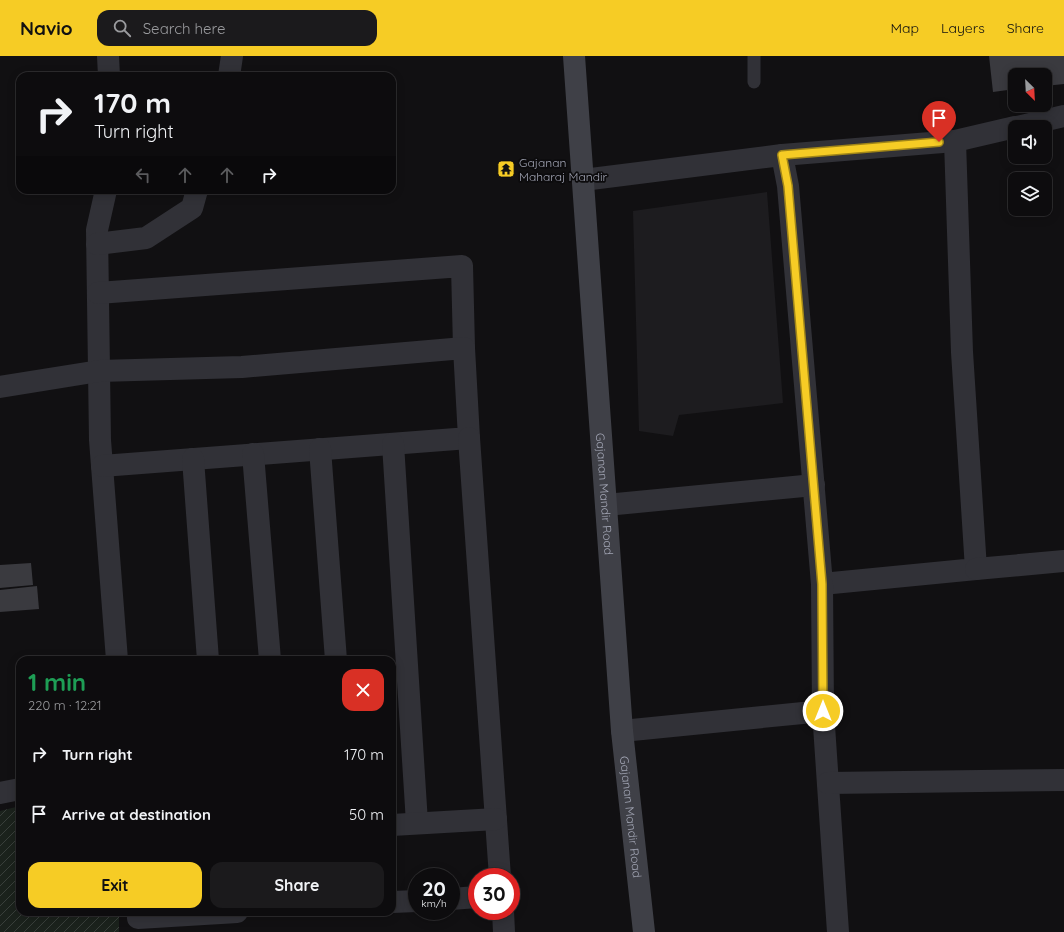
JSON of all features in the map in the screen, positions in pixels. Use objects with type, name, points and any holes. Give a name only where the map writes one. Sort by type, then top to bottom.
[{"type":"street","points":[[108,56],[109,72]]},
{"type":"street","points":[[230,72],[232,56]]},
{"type":"street","name":"Gajanan Mandir Road","points":[[574,56],[622,731],[644,932]]},
{"type":"street","points":[[1047,120],[1064,116]]},
{"type":"street","points":[[583,180],[782,155],[955,141],[1008,129]]},
{"type":"street","points":[[955,141],[962,352],[976,569]]},
{"type":"street","points":[[782,155],[788,186],[822,584],[823,711],[838,932]]},
{"type":"street","points":[[105,194],[97,230],[100,440],[118,656]]},
{"type":"street","points":[[97,244],[146,238],[192,208],[196,194]]},
{"type":"street","points":[[98,293],[462,266],[464,348],[469,438],[499,868]]},
{"type":"street","points":[[0,387],[99,371],[242,367],[464,348]]},
{"type":"street","points":[[102,466],[469,438]]},
{"type":"street","points":[[393,444],[417,823]]},
{"type":"street","points":[[320,449],[336,656]]},
{"type":"street","points":[[253,454],[270,656]]},
{"type":"street","points":[[193,459],[208,656]]},
{"type":"street","points":[[606,505],[814,485]]},
{"type":"street","points":[[822,584],[1064,561]]},
{"type":"street","points":[[622,731],[823,711]]},
{"type":"street","points":[[828,783],[1064,780]]},
{"type":"street","points":[[0,793],[16,790]]},
{"type":"street","points":[[396,825],[496,819]]},
{"type":"street","points":[[396,902],[408,901]]},
{"type":"street","points":[[138,921],[193,916]]},
{"type":"street","points":[[503,920],[504,932]]},
{"type":"lane","points":[[754,56],[754,82]]},
{"type":"shaded area","points":[[767,192],[783,403],[679,415],[673,436],[639,431],[633,211]]},
{"type":"shaded area","points":[[16,807],[16,916],[119,916],[119,932],[0,932],[0,811]]},
{"type":"building","points":[[989,56],[1064,56],[1064,84],[1052,85],[1052,68],[1008,68],[1008,90],[993,92]]},
{"type":"building","points":[[31,563],[33,585],[0,588],[0,565]]},
{"type":"building","points":[[37,586],[39,609],[0,612],[0,590]]},
{"type":"place","name":"Gajanan Maharaj Mandir","points":[[506,169]]},
{"type":"route","points":[[823,711],[822,584],[788,186],[782,155],[939,142]]}]
